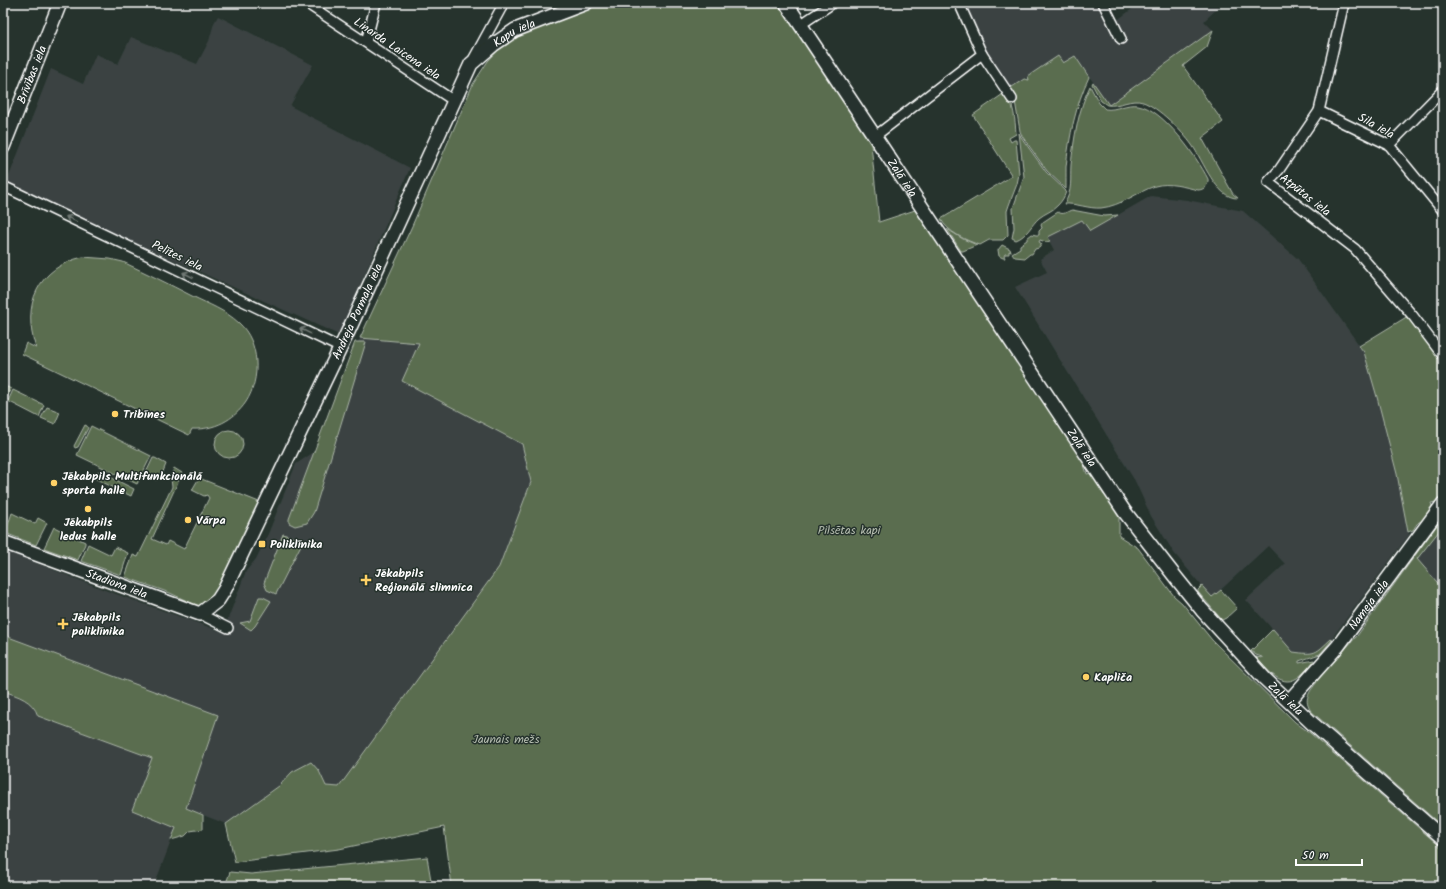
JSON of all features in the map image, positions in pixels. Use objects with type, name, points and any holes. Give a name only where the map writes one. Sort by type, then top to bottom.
[{"type":"main road","name":"Brīvības iela","points":[[3,147],[60,3]]},
{"type":"main road","name":"Kapu iela","points":[[471,64],[493,45],[515,30],[566,6],[586,3]]},
{"type":"main road","name":"Zaļā iela","points":[[786,3],[1124,511],[1202,610],[1265,679],[1443,838]]},
{"type":"main road","name":"Andreja Pormaļa iela","points":[[200,614],[218,600],[224,589],[341,348],[471,64]]},
{"type":"main road","name":"Nameja iela","points":[[1289,701],[1338,646],[1443,504]]},
{"type":"main road","name":"Stadiona iela","points":[[3,542],[200,614]]},
{"type":"street","name":"Linarda Laicena iela","points":[[306,3],[454,101]]},
{"type":"street","points":[[366,42],[376,3]]},
{"type":"street","name":"Andreja Pormaļa iela","points":[[471,64],[504,3]]},
{"type":"street","points":[[800,25],[833,3]]},
{"type":"street","points":[[959,3],[982,54],[1012,99]]},
{"type":"street","points":[[1103,3],[1121,39]]},
{"type":"street","name":"Atpūtas iela","points":[[1344,3],[1319,110],[1279,170],[1268,182],[1355,249],[1413,316],[1443,356]]},
{"type":"street","points":[[874,137],[982,54]]},
{"type":"street","points":[[1389,145],[1443,90]]},
{"type":"street","name":"Sila iela","points":[[1319,110],[1389,145],[1443,211]]},
{"type":"street","name":"Pelītes iela","points":[[3,186],[341,348]]},
{"type":"street","name":"Stadiona iela","points":[[200,614],[228,628]]},
{"type":"shaded area","points":[[963,3],[1097,3],[1108,27],[1140,3],[1218,3],[1220,6],[1204,21],[1213,30],[1109,105],[1075,56],[1063,64],[1058,57],[1009,89],[985,55]]},
{"type":"shaded area","points":[[218,16],[313,65],[290,106],[410,168],[339,335],[6,184],[51,69],[83,84],[96,54],[118,64],[131,37],[197,64],[209,41],[214,23]]},
{"type":"shaded area","points":[[1151,196],[1187,200],[1243,211],[1298,259],[1364,352],[1397,474],[1409,535],[1332,638],[1316,653],[1310,654],[1293,652],[1246,600],[1285,564],[1268,546],[1212,598],[1174,553],[1151,516],[1135,481],[1015,287],[1047,272],[1040,259],[1054,250],[1047,237],[1082,220],[1090,231]]},
{"type":"shaded area","name":"Jēkabpils Reģionālā slimnīca","points":[[360,338],[420,343],[403,381],[522,444],[531,482],[499,567],[339,787],[326,786],[319,771],[292,772],[279,786],[226,824],[185,808],[218,715],[3,635],[3,550],[105,590],[223,632],[246,571],[256,559],[268,534],[296,464],[317,450]]},
{"type":"shaded area","points":[[1443,526],[1443,589],[1416,559]]},
{"type":"shaded area","points":[[3,691],[25,699],[34,708],[38,716],[153,758],[176,828],[154,886],[3,886]]},
{"type":"green space","name":"Pilsētas kapi","points":[[604,3],[779,3],[871,144],[879,222],[915,210],[1082,459],[1087,474],[1091,473],[1104,495],[1107,494],[1119,516],[1119,536],[1138,548],[1174,596],[1182,603],[1212,640],[1295,722],[1310,733],[1443,849],[1443,886],[452,886],[444,827],[339,849],[235,862],[226,824],[279,786],[292,772],[311,762],[319,771],[326,786],[339,787],[499,567],[531,482],[522,444],[402,381],[419,343],[360,338],[412,226],[473,84],[488,61],[504,44],[529,31]]},
{"type":"green space","points":[[1213,30],[1207,47],[1183,66],[1223,122],[1202,138],[1233,194],[1238,198],[1230,197],[1217,186],[1192,145],[1176,127],[1156,109],[1138,101],[1109,105]]},
{"type":"green space","points":[[1058,56],[1063,63],[1075,56],[1089,77],[1080,98],[1071,132],[1066,167],[1066,189],[1047,171],[1022,136],[1015,101],[1009,89],[1024,79],[1029,80],[1028,76]]},
{"type":"green space","points":[[1093,82],[1109,105],[1101,101],[1092,84]]},
{"type":"green space","points":[[1090,86],[1099,103],[1105,109],[1138,105],[1148,108],[1158,115],[1178,135],[1196,159],[1208,179],[1206,187],[1198,190],[1177,185],[1155,186],[1115,205],[1101,208],[1064,204],[1070,190],[1071,165],[1077,125],[1082,105]]},
{"type":"green space","points":[[1006,92],[1011,102],[1015,117],[1016,134],[1009,138],[1011,142],[1016,140],[1019,174],[1007,211],[1008,235],[1003,240],[989,240],[980,245],[953,232],[941,219],[1012,176],[973,115]]},
{"type":"green space","points":[[1019,133],[1046,172],[1066,191],[1061,202],[1056,207],[1039,218],[1026,233],[1016,240],[1012,238],[1014,228],[1013,208],[1024,177]]},
{"type":"green space","points":[[1072,210],[1104,216],[1118,215],[1090,231],[1082,220],[1048,237],[1050,241],[1046,242],[1040,240],[1039,242],[1042,244],[1039,248],[1035,249],[1032,254],[1025,258],[1015,257],[1012,253],[1020,248],[1020,245],[1027,240],[1027,238],[1032,234],[1039,235],[1043,222],[1058,212],[1064,213]]},
{"type":"green space","points":[[947,229],[963,239],[977,245],[961,251]]},
{"type":"green space","points":[[1002,245],[1010,249],[1011,252],[1009,251],[1009,254],[1005,254],[1005,258],[999,256],[998,250]]},
{"type":"green space","points":[[83,257],[110,259],[123,262],[228,314],[239,323],[251,340],[256,361],[256,372],[251,393],[236,414],[216,426],[192,429],[189,435],[22,354],[26,343],[36,348],[32,332],[31,317],[32,303],[37,290],[44,279],[55,269],[67,262]]},
{"type":"green space","points":[[1408,316],[1443,363],[1443,492],[1436,502],[1431,503],[1433,509],[1423,521],[1418,523],[1413,530],[1408,532],[1397,474],[1377,397],[1364,352],[1359,346]]},
{"type":"green space","points":[[355,342],[366,342],[314,512],[307,523],[295,526],[289,523],[289,519]]},
{"type":"green space","points":[[3,385],[11,389],[3,405]]},
{"type":"green space","points":[[13,390],[44,405],[39,417],[8,401]]},
{"type":"green space","points":[[47,407],[60,412],[55,424],[41,418]]},
{"type":"green space","points":[[85,425],[88,428],[78,447],[75,448],[74,446]]},
{"type":"green space","points":[[91,426],[151,456],[137,484],[77,455]]},
{"type":"green space","points":[[229,430],[239,434],[243,444],[239,454],[229,458],[219,454],[215,444],[219,434]]},
{"type":"green space","points":[[153,458],[166,464],[161,477],[156,480],[145,475]]},
{"type":"green space","points":[[174,468],[182,473],[152,539],[166,545],[168,541],[184,549],[209,498],[207,495],[204,496],[192,490],[199,478],[259,502],[260,505],[214,598],[200,607],[170,593],[125,577],[133,555],[138,557],[172,487],[171,478]]},
{"type":"green space","points":[[98,471],[134,489],[131,496],[94,478]]},
{"type":"green space","points":[[12,513],[35,524],[38,518],[47,523],[36,545],[5,533]]},
{"type":"green space","points":[[1439,523],[1443,526],[1417,559],[1443,589],[1443,827],[1311,711],[1307,703],[1309,693],[1317,682],[1315,680],[1343,648],[1345,649],[1357,636]]},
{"type":"green space","points":[[54,527],[85,542],[78,560],[44,548]]},
{"type":"green space","points":[[283,534],[297,539],[302,543],[276,594],[267,590],[264,583]]},
{"type":"green space","points":[[88,544],[111,555],[115,547],[128,553],[121,575],[81,561]]},
{"type":"green space","points":[[1202,586],[1212,597],[1221,590],[1237,608],[1222,620],[1198,592]]},
{"type":"green space","points":[[259,597],[263,597],[271,601],[251,630],[240,623],[250,621]]},
{"type":"green space","points":[[1273,629],[1293,652],[1315,652],[1332,638],[1332,640],[1320,654],[1299,661],[1299,663],[1314,660],[1297,678],[1290,681],[1284,681],[1272,674],[1256,657],[1262,657],[1251,651]]},
{"type":"green space","points":[[3,635],[218,715],[186,808],[203,815],[203,829],[190,831],[185,836],[171,840],[176,828],[132,810],[152,758],[38,716],[33,706],[29,702],[3,691]]},
{"type":"green space","points":[[427,857],[432,886],[225,886],[230,872],[251,874]]},
{"type":"place","name":"Tribīnes","points":[[115,414]]},
{"type":"place","name":"Jēkabpils Multifunkcionālā sporta halle","points":[[54,483]]},
{"type":"place","name":"Jēkabpils ledus halle","points":[[88,509]]},
{"type":"place","name":"Vārpa","points":[[188,520]]},
{"type":"place","name":"Poliklīnika","points":[[262,544]]},
{"type":"place","name":"Jēkabpils Reģionālā slimnīca","points":[[366,580]]},
{"type":"place","name":"Jēkabpils poliklīnika","points":[[63,624]]},
{"type":"place","name":"Kapliča","points":[[1086,677]]},
{"type":"park label","name":"Jaunais mežs","points":[[506,739]]}]
